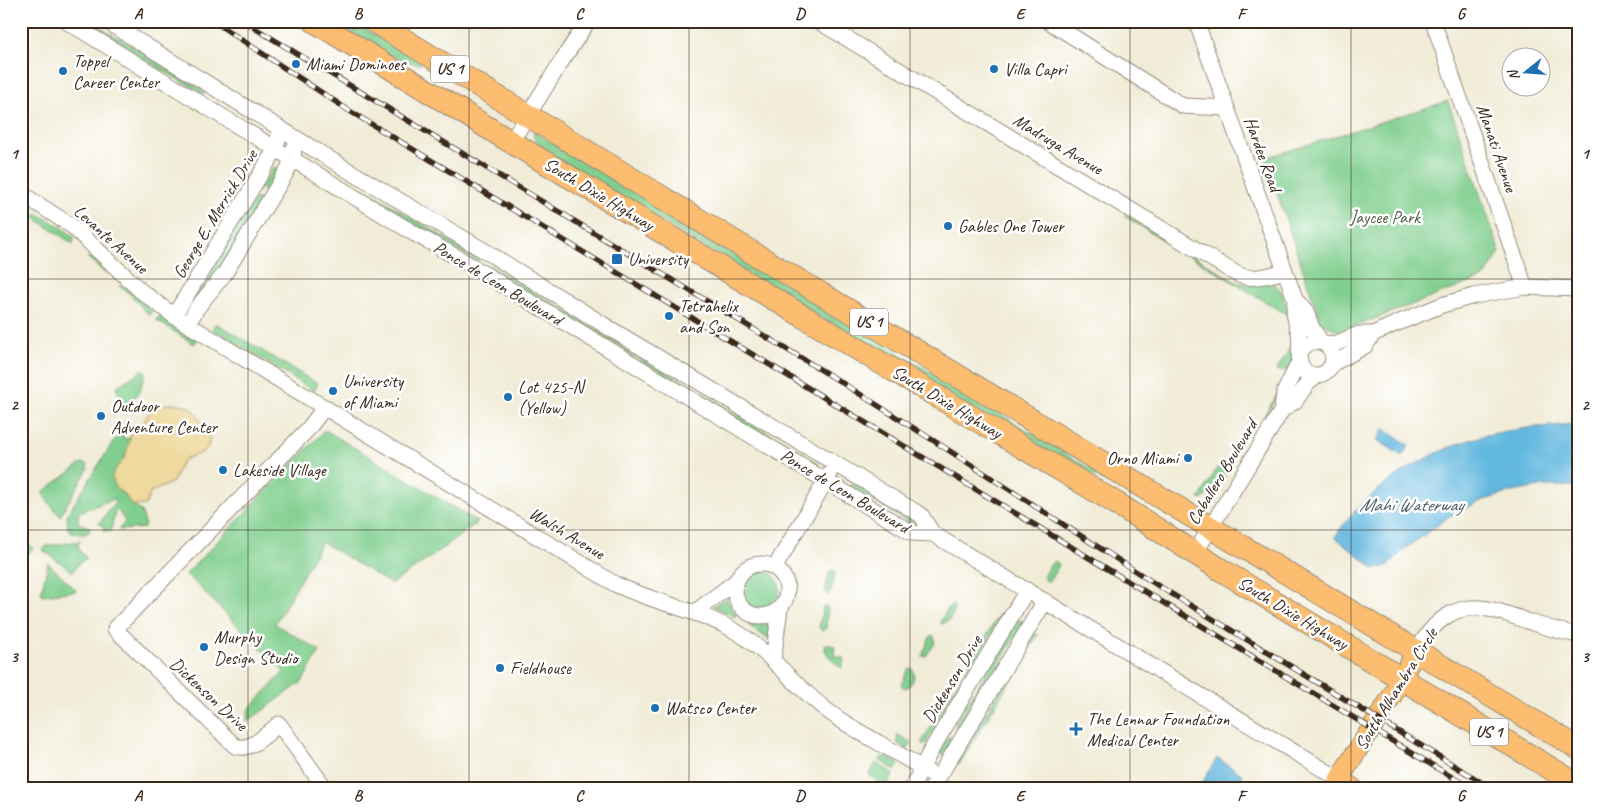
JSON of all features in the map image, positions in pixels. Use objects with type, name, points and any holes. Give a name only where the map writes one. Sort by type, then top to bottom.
[{"type":"highway","name":"South Dixie Highway","points":[[314,21],[511,142],[1116,503],[1195,553],[1578,785]]},
{"type":"highway","name":"South Dixie Highway","points":[[372,21],[1578,748]]},
{"type":"main road","name":"South Alhambra Circle","points":[[1346,784],[1400,678],[1416,651]]},
{"type":"street","name":"Ponce de Leon Boulevard","points":[[66,21],[912,533],[933,534]]},
{"type":"street","name":"Ponce de Leon Boulevard","points":[[106,21],[346,169],[921,515],[933,534],[1346,784]]},
{"type":"street","points":[[511,142],[562,59],[588,21]]},
{"type":"street","name":"Madruga Avenue","points":[[818,21],[1235,273],[1249,278],[1257,278],[1285,271]]},
{"type":"street","points":[[1048,21],[1183,106],[1227,108]]},
{"type":"street","name":"Hardee Road","points":[[1196,21],[1295,299],[1306,312],[1312,328],[1324,343]]},
{"type":"street","name":"Manati Avenue","points":[[1432,21],[1525,287]]},
{"type":"street","name":"George E. Merrick Drive","points":[[174,316],[276,148],[280,128]]},
{"type":"street","name":"George E. Merrick Drive","points":[[188,324],[197,308],[226,273],[293,159],[295,137]]},
{"type":"street","points":[[251,190],[269,200]]},
{"type":"street","name":"Levante Avenue","points":[[21,193],[74,227],[141,291],[174,316]]},
{"type":"street","points":[[1373,334],[1365,346],[1332,364],[1326,372],[1317,376],[1306,372],[1300,356],[1308,343],[1337,343],[1359,334],[1373,334],[1442,305],[1474,296],[1525,287],[1578,290]]},
{"type":"street","name":"Hardee Road","points":[[1295,299],[1294,316],[1299,333],[1300,356]]},
{"type":"street","name":"Walsh Avenue","points":[[174,316],[615,584],[635,594],[695,612],[736,632],[773,660],[807,694],[830,713],[922,768],[935,783]]},
{"type":"street","points":[[1324,343],[1332,354],[1332,364]]},
{"type":"street","name":"Caballero Boulevard","points":[[1282,410],[1284,393],[1300,356]]},
{"type":"street","name":"Caballero Boulevard","points":[[1195,553],[1282,410],[1295,401],[1308,383],[1317,376]]},
{"type":"street","name":"Dickenson Drive","points":[[325,407],[308,429],[115,629],[235,746],[242,748],[250,746],[279,724],[325,788]]},
{"type":"street","points":[[775,567],[836,464]]},
{"type":"street","points":[[767,564],[775,567],[782,574],[786,583],[787,593],[784,602],[773,614],[755,616],[747,612],[740,606],[736,598],[734,590],[736,581],[743,570],[750,566],[767,564]]},
{"type":"street","points":[[695,612],[736,581]]},
{"type":"street","name":"Dickenson Drive","points":[[912,788],[930,752],[1027,590]]},
{"type":"street","points":[[935,783],[1045,601]]},
{"type":"street","points":[[773,660],[780,608]]},
{"type":"street","name":"South Alhambra Circle","points":[[1416,651],[1440,621],[1454,612],[1470,608],[1494,610],[1554,630],[1578,635]]},
{"type":"green space","points":[[80,21],[91,21],[206,92],[203,94]]},
{"type":"green space","points":[[336,21],[351,21],[421,62],[420,65],[383,53]]},
{"type":"green space","name":"Jaycee Park","points":[[1448,101],[1500,252],[1485,277],[1340,332],[1321,323],[1265,158]]},
{"type":"green space","points":[[536,133],[1106,478],[1105,480],[1072,469],[544,150],[533,136]]},
{"type":"green space","points":[[273,168],[276,168],[278,173],[267,190],[263,191],[261,187]]},
{"type":"green space","points":[[357,189],[366,190],[479,258],[477,262]]},
{"type":"green space","points":[[255,199],[258,199],[259,204],[230,259],[194,302],[194,299]]},
{"type":"green space","points":[[38,214],[74,237],[73,244],[33,217]]},
{"type":"green space","points":[[1125,214],[1236,282],[1252,285],[1275,284],[1281,290],[1288,313],[1286,314],[1124,216]]},
{"type":"green space","points":[[87,257],[97,258],[105,266],[106,274]]},
{"type":"green space","points":[[490,265],[818,463],[816,467],[487,269]]},
{"type":"green space","points":[[119,286],[124,286],[152,311],[149,315],[130,294]]},
{"type":"green space","points":[[159,316],[197,340],[194,344],[156,320]]},
{"type":"green space","points":[[216,323],[318,384],[314,391],[212,329]]},
{"type":"green space","points":[[1294,341],[1296,342],[1288,370],[1277,370]]},
{"type":"green space","points":[[142,369],[146,372],[139,393],[128,403],[123,403],[117,386]]},
{"type":"green space","points":[[1279,391],[1280,391],[1240,456]]},
{"type":"green space","points":[[325,430],[478,522],[391,584],[322,542],[275,624],[320,651],[302,682],[247,722],[249,709],[284,672],[186,574]]},
{"type":"green space","points":[[123,434],[124,439],[130,438],[128,449],[122,461],[120,492],[125,495],[131,504],[141,511],[145,523],[144,528],[118,530],[125,522],[118,510],[115,513],[111,531],[104,531],[103,526],[99,524],[115,502],[114,499],[79,512],[78,523],[88,526],[90,529],[89,532],[84,534],[73,532],[68,529],[67,515],[115,439]]},
{"type":"green space","points":[[1221,462],[1225,472],[1224,478],[1202,500],[1199,499]]},
{"type":"green space","points":[[82,463],[87,464],[88,469],[60,516],[45,498],[43,492]]},
{"type":"green space","points":[[852,483],[915,521],[915,525],[850,487]]},
{"type":"green space","points":[[80,541],[79,549],[87,558],[78,564],[73,572],[43,549],[47,546]]},
{"type":"green space","points":[[28,545],[33,547],[33,549],[21,559],[21,546]]},
{"type":"green space","points":[[1055,561],[1059,564],[1058,567],[1050,580],[1046,581],[1043,578],[1045,573]]},
{"type":"green space","points":[[48,563],[76,590],[76,591],[42,595]]},
{"type":"green space","points":[[760,570],[774,576],[780,590],[774,604],[760,610],[746,604],[740,590],[746,576]]},
{"type":"green space","points":[[830,570],[835,573],[831,591],[828,595],[825,590]]},
{"type":"green space","points":[[726,598],[736,615],[735,617],[713,606]]},
{"type":"green space","points":[[953,604],[954,611],[952,617],[942,624],[940,622],[950,605]]},
{"type":"green space","points":[[825,606],[828,609],[826,628],[822,631],[819,627],[823,607]]},
{"type":"green space","points":[[1000,613],[1003,615],[925,745],[921,743]]},
{"type":"green space","points":[[1018,620],[1022,621],[1023,624],[959,729],[956,728],[955,723]]},
{"type":"green space","points":[[749,623],[770,625],[768,639],[748,625]]},
{"type":"green space","points":[[1034,633],[1038,635],[959,765],[956,763]]},
{"type":"green space","points":[[933,635],[934,645],[926,656],[922,656],[930,637]]},
{"type":"green space","points":[[824,644],[835,646],[834,656],[844,658],[842,668],[828,655]]},
{"type":"green space","points":[[909,668],[913,669],[914,678],[910,685],[905,688],[901,685]]},
{"type":"green space","points":[[897,734],[912,743],[907,750],[898,744]]},
{"type":"green space","points":[[950,737],[953,740],[944,755],[942,755],[940,751],[947,738]]},
{"type":"green space","points":[[882,757],[888,757],[899,764],[895,770],[879,760]]},
{"type":"green space","points":[[876,763],[894,774],[885,788],[875,788],[878,782],[869,775]]},
{"type":"sand","points":[[158,405],[185,405],[194,411],[207,432],[209,445],[205,451],[183,461],[173,482],[151,492],[145,505],[135,506],[116,488],[112,477],[114,471],[125,457],[132,431],[143,423],[152,408]]},
{"type":"water","name":"Mahi Waterway","points":[[1578,424],[1578,486],[1545,486],[1512,492],[1481,501],[1450,516],[1406,548],[1389,565],[1375,569],[1335,537],[1348,519],[1382,487],[1423,460],[1444,450],[1487,435],[1532,428]]},
{"type":"water","points":[[1384,429],[1409,445],[1402,456],[1377,440]]},
{"type":"water","points":[[1217,758],[1243,775],[1236,788],[1199,788]]},
{"type":"railway","points":[[213,21],[348,110],[1470,788]]},
{"type":"railway","points":[[243,21],[836,379],[1157,585],[1491,788]]},
{"type":"place","name":"Miami Dominoes","points":[[296,64]]},
{"type":"place","name":"Villa Capri","points":[[994,69]]},
{"type":"place","name":"Toppel Career Center","points":[[63,71]]},
{"type":"place","name":"Gables One Tower","points":[[948,226]]},
{"type":"place","name":"University","points":[[617,259]]},
{"type":"place","name":"Tetrahelix and Son","points":[[669,316]]},
{"type":"place","name":"University of Miami","points":[[333,391]]},
{"type":"place","name":"Lot 425-N (Yellow)","points":[[508,397]]},
{"type":"place","name":"Outdoor Adventure Center","points":[[101,416]]},
{"type":"place","name":"Orno Miami","points":[[1188,458]]},
{"type":"place","name":"Lakeside Village","points":[[223,470]]},
{"type":"place","name":"Murphy Design Studio","points":[[204,647]]},
{"type":"place","name":"Fieldhouse","points":[[500,668]]},
{"type":"place","name":"Watsco Center","points":[[655,708]]},
{"type":"place","name":"The Lennar Foundation Medical Center","points":[[1076,729]]}]
